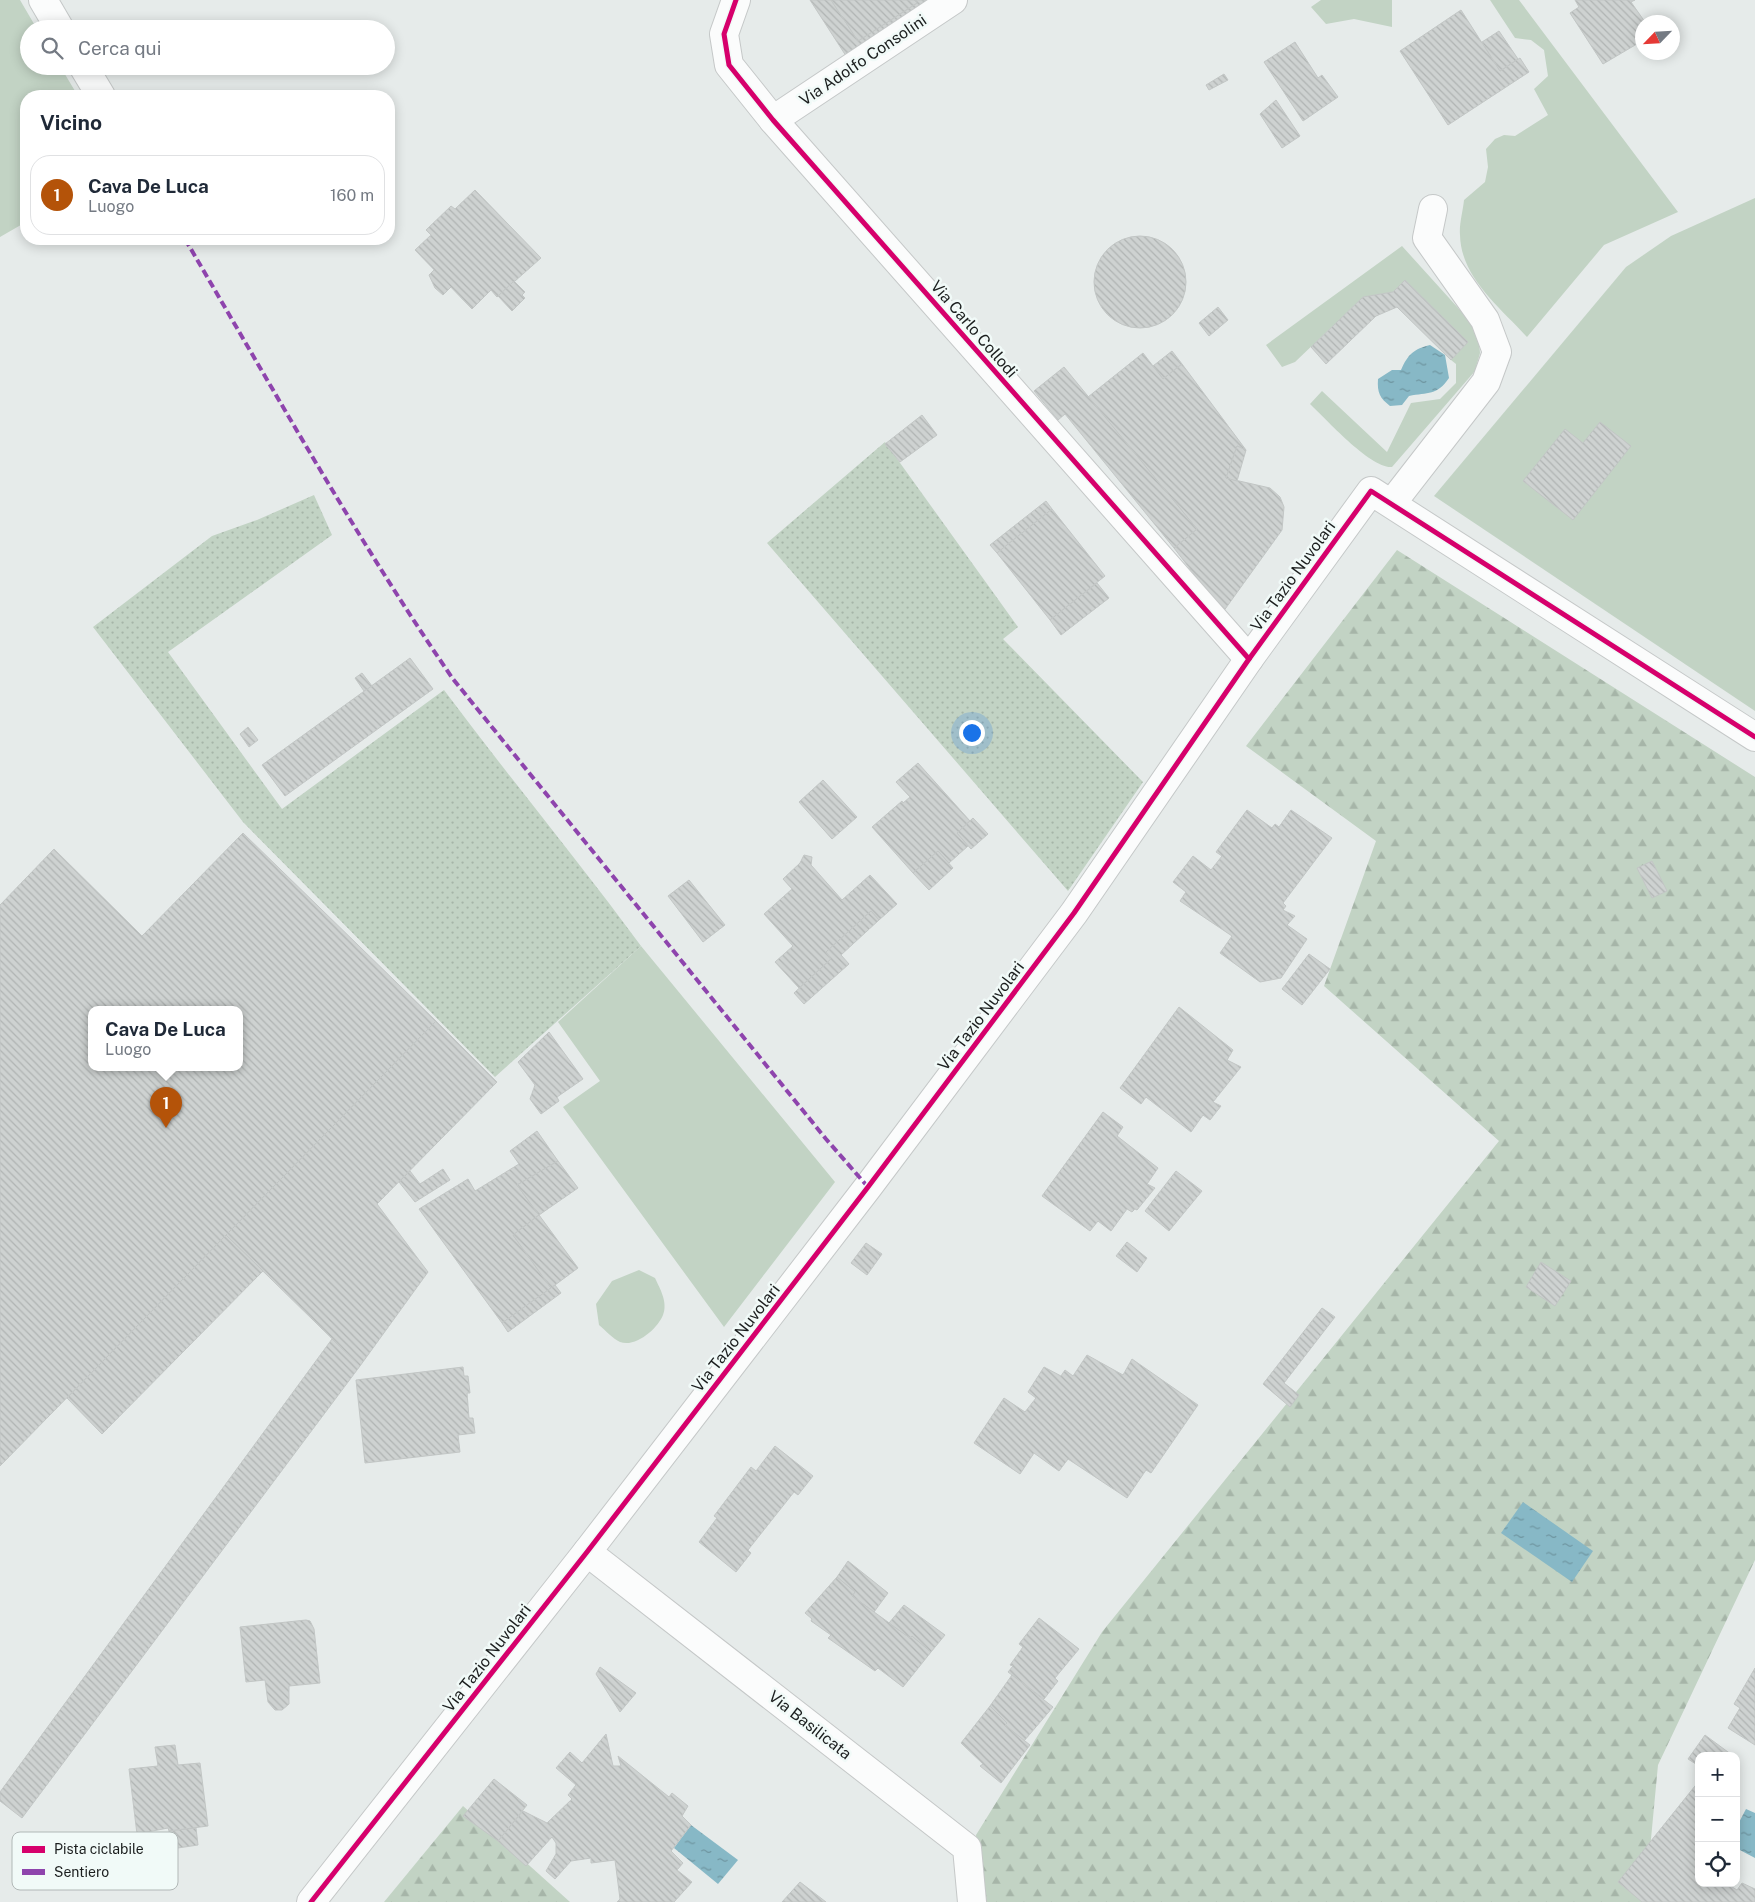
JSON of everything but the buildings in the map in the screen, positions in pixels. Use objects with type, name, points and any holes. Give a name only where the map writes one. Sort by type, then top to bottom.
[{"type":"street","points":[[43,0],[55,20]]},
{"type":"street","name":"Via Carlo Collodi","points":[[736,0],[724,34],[729,65],[773,120],[1249,659]]},
{"type":"street","name":"Via Adolfo Consolini","points":[[773,120],[953,0]]},
{"type":"street","points":[[88,75],[97,90]]},
{"type":"street","points":[[1392,503],[1486,382],[1497,352],[1485,320],[1427,238],[1433,209]]},
{"type":"street","name":"Via Tazio Nuvolari","points":[[311,1902],[587,1552],[868,1187],[1074,913],[1249,659],[1371,491],[1755,737]]},
{"type":"street","name":"Via Basilicata","points":[[587,1552],[967,1848],[972,1902]]},
{"type":"green space","points":[[0,0],[20,0],[32,20],[20,20],[20,75],[65,75],[74,90],[20,90],[20,225],[0,237]]},
{"type":"green space","points":[[1321,0],[1392,0],[1392,27],[1354,19],[1326,24],[1311,7]]},
{"type":"green space","points":[[1490,0],[1519,0],[1678,212],[1604,245],[1527,337],[1494,303],[1475,278],[1467,265],[1460,235],[1464,200],[1485,182],[1488,167],[1486,149],[1495,139],[1504,135],[1515,136],[1548,115],[1534,89],[1548,76],[1544,50],[1531,40],[1515,38]]},
{"type":"green space","points":[[1755,198],[1755,711],[1434,496],[1626,267],[1671,236]]},
{"type":"green space","points":[[1402,246],[1478,330],[1480,353],[1475,371],[1392,467],[1383,465],[1361,452],[1310,404],[1322,391],[1387,452],[1411,403],[1440,399],[1456,383],[1456,364],[1451,360],[1468,342],[1405,280],[1393,292],[1363,297],[1295,362],[1282,367],[1266,345]]},
{"type":"green space","points":[[885,442],[1018,627],[1003,639],[1143,782],[1068,891],[767,543]]},
{"type":"green space","points":[[314,495],[332,535],[168,652],[282,809],[444,690],[592,881],[641,946],[495,1077],[243,822],[93,627],[212,536],[257,520]]},
{"type":"green space","points":[[1397,550],[1755,777],[1755,1560],[1658,1765],[1645,1902],[983,1902],[976,1835],[1102,1632],[1499,1141],[1324,986],[1376,841],[1246,746]]},
{"type":"green space","points":[[641,946],[835,1182],[724,1327],[563,1107],[600,1081],[558,1022]]},
{"type":"green space","points":[[639,1270],[655,1278],[665,1305],[663,1315],[646,1336],[633,1342],[620,1342],[599,1325],[596,1304],[612,1281]]},
{"type":"green space","points":[[463,1806],[570,1902],[384,1902]]},
{"type":"water","points":[[1430,345],[1445,355],[1449,378],[1436,391],[1409,396],[1402,405],[1390,406],[1380,395],[1378,379],[1392,370],[1401,370],[1412,353]]},
{"type":"water","points":[[1523,1502],[1593,1551],[1572,1582],[1501,1533]]},
{"type":"water","points":[[1746,1809],[1755,1813],[1755,1858],[1740,1850],[1740,1820]]},
{"type":"water","points":[[691,1825],[738,1860],[718,1884],[674,1848]]},
{"type":"marked path","points":[[188,245],[282,406],[382,572],[453,679],[826,1139],[868,1187]]},
{"type":"cycle path","points":[[736,0],[724,34],[729,65],[773,120],[1249,659]]},
{"type":"cycle path","points":[[311,1902],[587,1552],[868,1187],[1074,913],[1249,659],[1371,491],[1755,737]]},
{"type":"place","name":"Cava De Luca","points":[[166,1128]]}]
